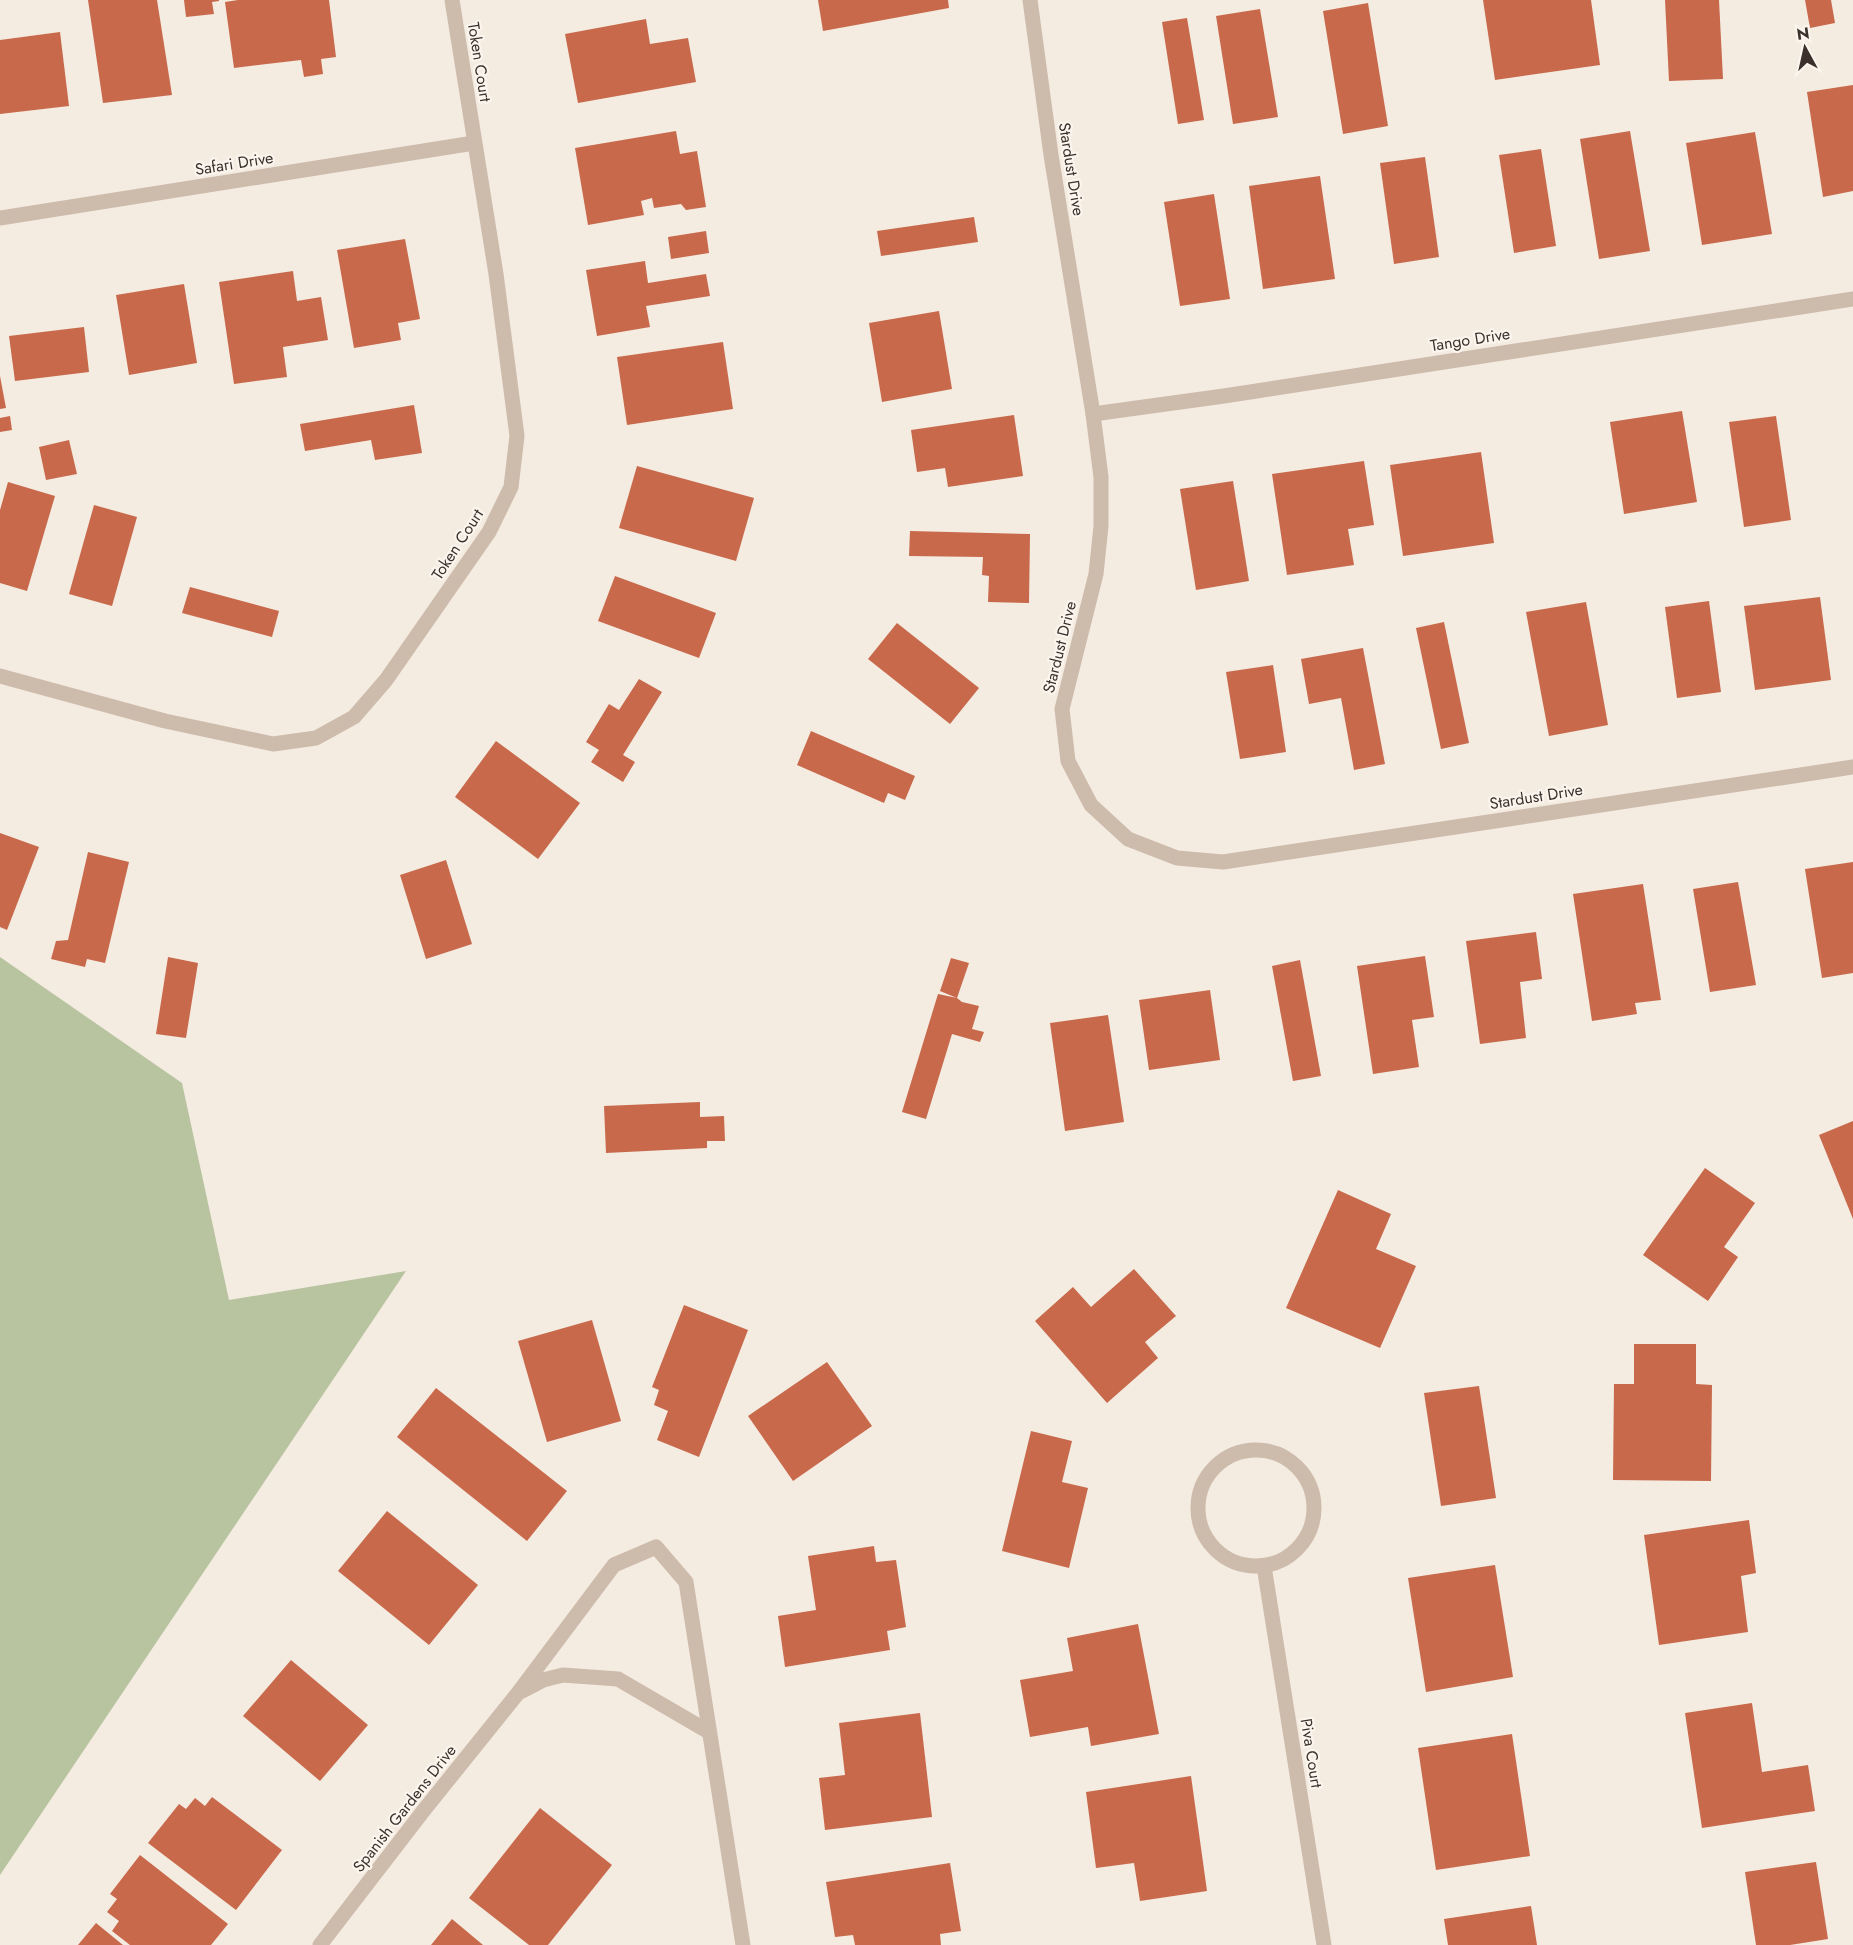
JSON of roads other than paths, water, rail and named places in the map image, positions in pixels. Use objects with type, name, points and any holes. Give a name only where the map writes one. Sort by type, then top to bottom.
[{"type":"street","name":"Token Court","points":[[0,676],[165,721],[273,744],[316,738],[354,717],[386,680],[489,532],[511,487],[517,436],[496,274],[452,0]]},
{"type":"street","name":"Stardust Drive","points":[[1030,0],[1051,155],[1101,477],[1101,526],[1096,574],[1062,709],[1068,760],[1091,805],[1128,839],[1177,858],[1223,862],[1853,767]]},
{"type":"street","name":"Safari Drive","points":[[0,218],[474,143]]},
{"type":"street","name":"Tango Drive","points":[[1093,414],[1224,396],[1853,299]]},
{"type":"street","points":[[1263,1449],[1281,1454],[1297,1465],[1308,1480],[1315,1497],[1315,1516],[1309,1534],[1298,1549],[1282,1560],[1264,1566],[1244,1566],[1226,1558],[1211,1545],[1201,1528],[1198,1508],[1200,1488],[1210,1471],[1225,1458],[1244,1450],[1263,1449]]},
{"type":"street","name":"Spanish Gardens Drive","points":[[320,1945],[518,1693],[614,1565],[656,1547],[686,1582],[743,1945]]},
{"type":"street","name":"Piva Court","points":[[1264,1566],[1324,1945]]},
{"type":"street","name":"Spanish Gardens Drive","points":[[518,1693],[543,1680],[563,1676],[618,1679],[709,1732]]}]
